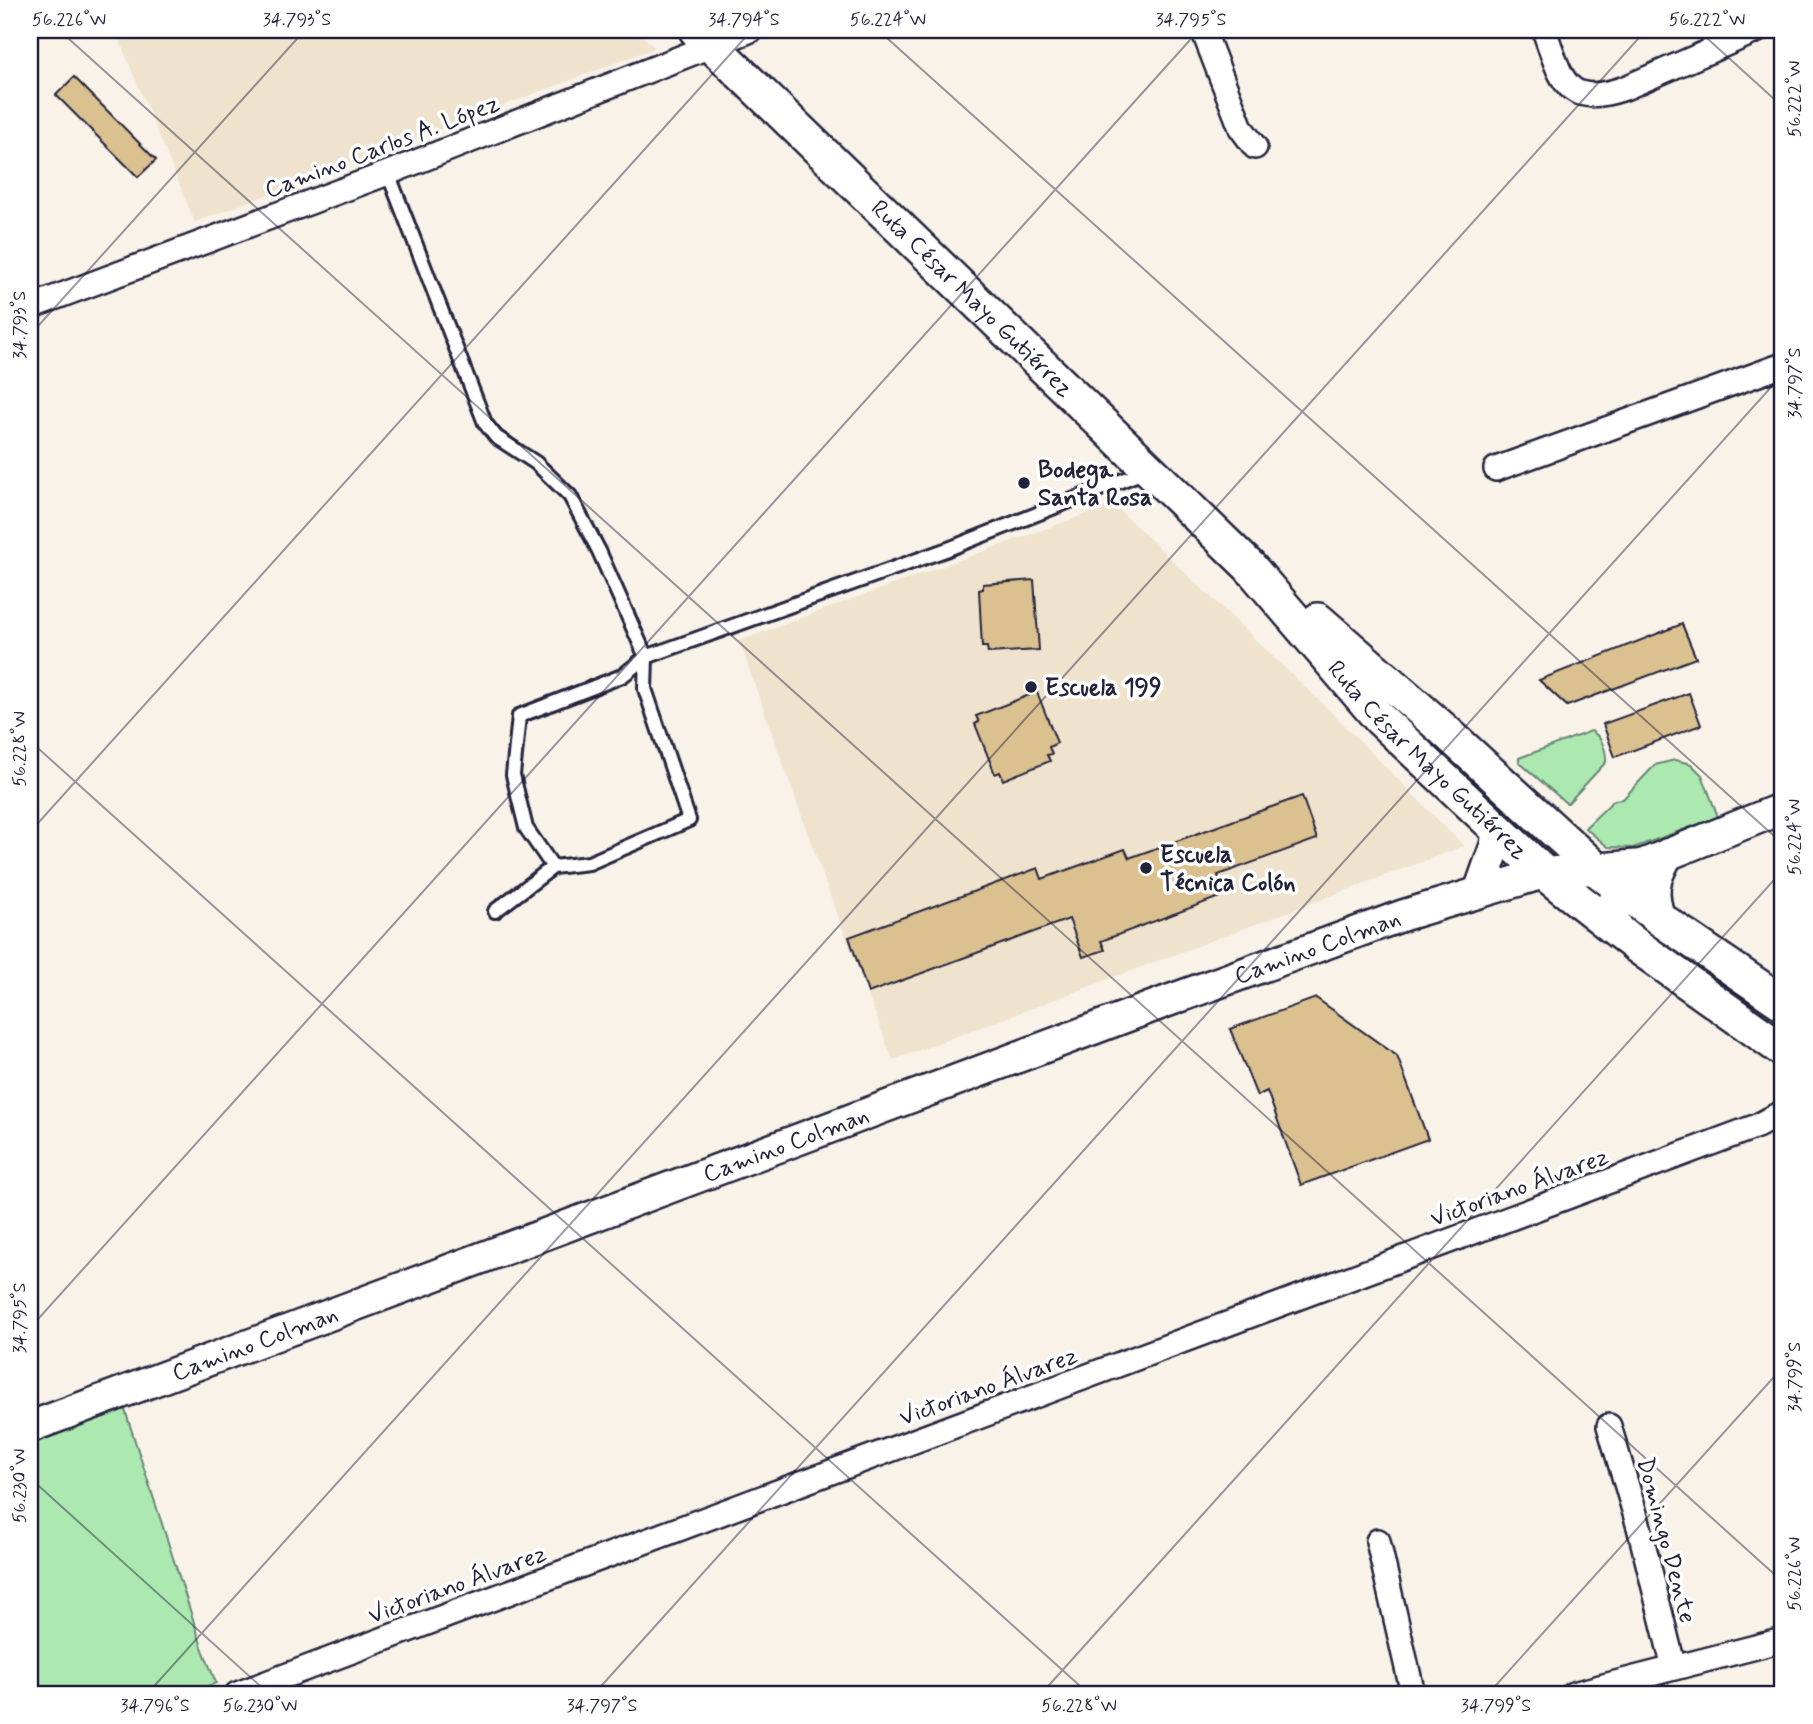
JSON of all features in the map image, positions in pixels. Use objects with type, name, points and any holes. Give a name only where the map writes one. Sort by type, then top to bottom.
[{"type":"main road","name":"Ruta César Mayo Gutiérrez","points":[[704,38],[1250,567],[1380,719],[1497,828],[1555,857],[1627,886]]},
{"type":"main road","name":"Ruta César Mayo Gutiérrez","points":[[1250,567],[1331,631],[1555,857],[1627,886]]},
{"type":"main road","points":[[1416,752],[1455,766],[1555,857]]},
{"type":"main road","points":[[1627,886],[1660,919],[1781,1001]]},
{"type":"main road","points":[[1627,886],[1718,979],[1742,990],[1781,1001]]},
{"type":"main road","points":[[1627,886],[1783,1050]]},
{"type":"street","name":"Camino Carlos A. López","points":[[30,307],[388,173],[704,38],[751,30]]},
{"type":"street","points":[[1203,30],[1241,128],[1255,147]]},
{"type":"street","points":[[1544,30],[1561,75],[1569,86],[1590,96],[1605,95],[1625,88],[1758,30]]},
{"type":"street","points":[[1496,470],[1783,365]]},
{"type":"street","points":[[1627,886],[1783,808]]},
{"type":"street","points":[[1479,892],[1496,845],[1497,828]]},
{"type":"street","name":"Camino Colman","points":[[30,1427],[1165,1002],[1404,915],[1479,892],[1555,857]]},
{"type":"street","points":[[1627,886],[1657,873],[1654,900],[1660,919]]},
{"type":"street","name":"Victoriano Álvarez","points":[[237,1694],[1757,1126],[1783,1112]]},
{"type":"street","name":"Victoriano Álvarez","points":[[1757,1126],[1783,1124]]},
{"type":"street","name":"Domingo Dente","points":[[1609,1426],[1639,1527],[1674,1668]]},
{"type":"street","points":[[1378,1541],[1413,1694]]},
{"type":"street","points":[[1573,1694],[1783,1640]]},
{"type":"lane","points":[[388,173],[485,423],[496,437],[536,463],[570,496],[599,551],[646,657],[645,689],[689,820],[589,863],[553,867],[495,911]]},
{"type":"lane","points":[[553,867],[526,828],[513,775],[519,716],[622,676],[646,657],[948,549],[1150,470]]},
{"type":"shaded area","points":[[115,30],[636,30],[655,48],[195,222]]},
{"type":"shaded area","points":[[1113,504],[1325,706],[1464,846],[893,1060],[828,890],[739,641]]},
{"type":"green space","points":[[1591,731],[1603,744],[1606,762],[1568,803],[1519,762],[1519,758]]},
{"type":"green space","points":[[1675,760],[1691,764],[1702,775],[1718,817],[1633,848],[1608,847],[1585,828],[1614,800],[1623,799],[1655,765]]},
{"type":"green space","points":[[1727,991],[1783,1018],[1783,1035]]},
{"type":"green space","points":[[123,1404],[216,1683],[188,1694],[30,1694],[30,1440]]},
{"type":"building","points":[[74,77],[156,160],[138,177],[56,95]]},
{"type":"building","points":[[1034,580],[1039,650],[988,653],[987,647],[982,647],[979,590],[983,589],[983,584]]},
{"type":"building","points":[[1682,624],[1696,658],[1567,706],[1539,680]]},
{"type":"building","points":[[1037,692],[1057,743],[1049,747],[1052,754],[1047,755],[1050,761],[1003,780],[1000,772],[995,774],[975,724],[979,722],[976,716]]},
{"type":"building","points":[[1689,693],[1701,725],[1615,757],[1603,724]]},
{"type":"building","points":[[1302,796],[1317,839],[1218,875],[1225,895],[1101,941],[1105,950],[1083,957],[1069,919],[868,993],[849,937],[1038,868],[1042,879],[1125,849],[1129,858]]},
{"type":"building","points":[[1316,998],[1397,1056],[1428,1139],[1301,1185],[1267,1091],[1257,1096],[1230,1029]]},
{"type":"place","name":"Bodega Santa Rosa","points":[[1024,483]]},
{"type":"place","name":"Escuela 199","points":[[1031,687]]},
{"type":"place","name":"Escuela Técnica Colón","points":[[1146,868]]}]
